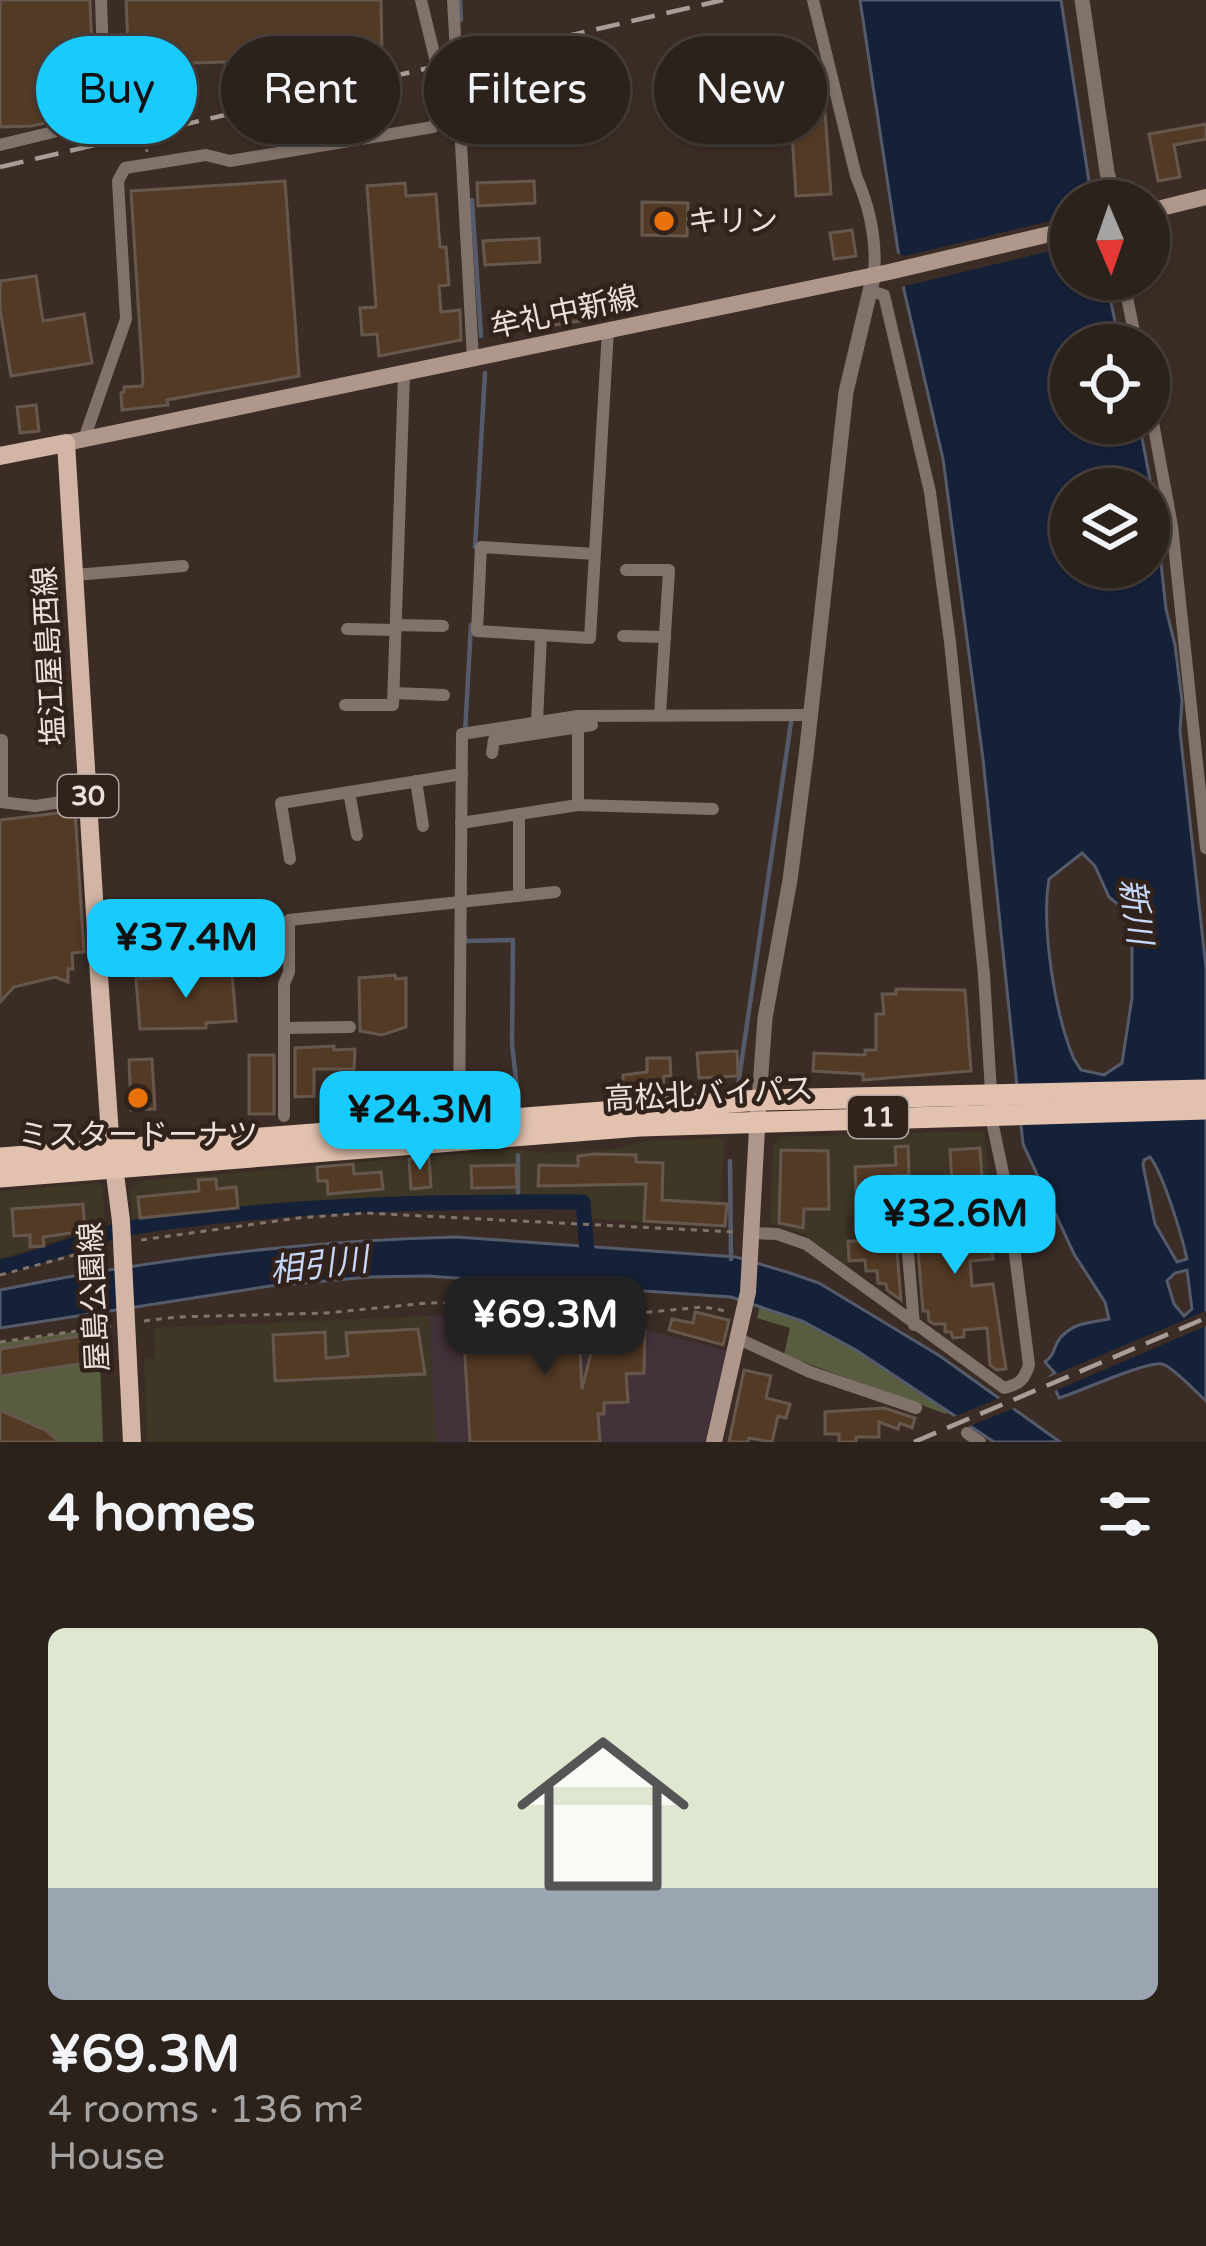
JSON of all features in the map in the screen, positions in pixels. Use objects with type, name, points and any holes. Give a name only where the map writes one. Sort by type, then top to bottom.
[{"type":"highway","name":"高松北バイパス","points":[[995,1105],[1206,1090]]},
{"type":"highway","name":"高松北バイパス","points":[[0,1177],[115,1159],[459,1122],[995,1105],[1206,1109]]},
{"type":"highway","name":"高松北バイパス","points":[[0,1158],[115,1159],[640,1126],[758,1111]]},
{"type":"main road","points":[[1170,206],[1206,197]]},
{"type":"main road","name":"牟礼中新線","points":[[75,441],[878,279],[1050,234]]},
{"type":"main road","points":[[0,455],[75,441]]},
{"type":"main road","name":"塩江屋島西線","points":[[75,441],[74,575],[115,1159]]},
{"type":"main road","points":[[714,1442],[745,1312],[758,1111]]},
{"type":"main road","name":"屋島公園線","points":[[115,1159],[132,1442]]},
{"type":"street","points":[[101,0],[102,36]]},
{"type":"street","points":[[75,441],[126,319],[118,181],[125,168],[206,155],[230,161],[433,127],[445,100],[421,0]]},
{"type":"street","points":[[453,0],[473,359]]},
{"type":"street","points":[[753,1237],[777,1234],[806,1244],[1004,1388],[1020,1384],[1025,1376],[1027,1342],[995,1105],[969,819],[930,492],[878,279],[866,200],[813,0]]},
{"type":"street","points":[[1082,0],[1109,180]]},
{"type":"street","points":[[0,145],[36,136]]},
{"type":"street","points":[[758,1111],[765,1018],[790,880],[811,715],[846,392],[878,279]]},
{"type":"street","points":[[595,554],[482,547],[477,631],[590,638],[595,554],[608,330]]},
{"type":"street","points":[[345,704],[393,705],[404,374]]},
{"type":"street","points":[[1157,444],[1172,526],[1206,848]]},
{"type":"street","points":[[74,575],[183,566]]},
{"type":"street","points":[[626,571],[669,570],[660,715]]},
{"type":"street","points":[[347,629],[442,626]]},
{"type":"street","points":[[537,722],[541,635]]},
{"type":"street","points":[[623,636],[665,637]]},
{"type":"street","points":[[394,693],[444,695]]},
{"type":"street","points":[[459,1122],[462,734],[537,722],[660,715],[811,715]]},
{"type":"street","points":[[492,753],[494,740],[582,722]]},
{"type":"street","points":[[578,805],[582,722]]},
{"type":"street","points":[[2,740],[1,802],[35,806],[88,798]]},
{"type":"street","points":[[290,859],[281,803],[462,774]]},
{"type":"street","points":[[416,781],[423,826]]},
{"type":"street","points":[[350,792],[357,835]]},
{"type":"street","points":[[461,823],[578,805],[713,809]]},
{"type":"street","points":[[519,814],[519,896]]},
{"type":"street","points":[[284,1116],[290,920],[555,892]]},
{"type":"street","points":[[284,1028],[350,1027]]},
{"type":"street","points":[[903,1193],[914,1325]]},
{"type":"street","points":[[740,1339],[810,1372],[916,1408]]},
{"type":"street","points":[[967,1432],[980,1442]]},
{"type":"path","points":[[145,162],[146,144]]},
{"type":"path","points":[[0,1275],[122,1245],[298,1218],[365,1214],[593,1223],[753,1237]]},
{"type":"path","points":[[0,1342],[177,1316],[546,1300],[639,1313],[703,1306],[745,1312]]},
{"type":"shaded area","points":[[984,1131],[994,1220],[954,1224],[950,1185],[899,1187],[900,1214],[846,1216],[847,1267],[804,1234],[770,1223],[773,1145],[781,1137]]},
{"type":"shaded area","points":[[725,1138],[719,1222],[712,1227],[589,1218],[589,1198],[453,1195],[282,1202],[132,1220],[130,1190],[141,1181],[511,1149],[549,1153],[614,1149],[647,1141]]},
{"type":"shaded area","points":[[98,1183],[103,1187],[105,1224],[0,1259],[0,1191]]},
{"type":"shaded area","points":[[561,1308],[727,1351],[705,1442],[436,1442],[429,1316]]},
{"type":"shaded area","points":[[429,1316],[436,1442],[147,1442],[144,1359],[155,1358],[154,1328]]},
{"type":"green space","points":[[760,1305],[835,1338],[951,1411],[946,1414],[784,1355],[790,1328],[757,1318]]},
{"type":"green space","points":[[92,1329],[100,1364],[103,1442],[0,1442],[0,1343]]},
{"type":"water","name":"新川","points":[[860,0],[1061,0],[1089,180],[1050,180],[1050,300],[1110,300],[1116,324],[1050,324],[1050,444],[1143,444],[1148,468],[1050,468],[1050,588],[1164,588],[1175,645],[1206,968],[1206,1401],[1162,1364],[1059,1398],[1050,1377],[1055,1373],[1045,1362],[1072,1328],[1109,1319],[1105,1302],[1074,1254],[1023,1144],[983,759],[943,459],[904,290]],"holes":[[[1082,853],[1095,866],[1109,897],[1132,916],[1132,998],[1122,1063],[1104,1075],[1081,1070],[1074,1059],[1061,1019],[1048,945],[1049,879]],[[1150,1157],[1161,1176],[1187,1259],[1177,1262],[1155,1224],[1143,1165]],[[1187,1270],[1192,1309],[1184,1316],[1174,1304],[1167,1281]]]},
{"type":"water","name":"相引川","points":[[456,1237],[736,1257],[790,1273],[819,1283],[940,1356],[1060,1442],[994,1442],[856,1350],[802,1321],[731,1297],[427,1276],[369,1277],[270,1286],[0,1328],[0,1290],[227,1253]]},
{"type":"pier","points":[[1050,221],[1050,251],[897,288],[892,252],[905,256]]},
{"type":"pier","points":[[1206,1311],[1206,1326],[1050,1393],[1044,1379]]},
{"type":"pier","points":[[1007,1395],[1017,1407],[965,1428],[951,1418]]},
{"type":"building","points":[[0,0],[90,0],[91,36],[36,36],[36,125],[0,127]]},
{"type":"building","points":[[126,0],[381,0],[382,36],[221,36],[221,62],[197,63],[197,36],[128,36]]},
{"type":"building","points":[[1206,124],[1206,139],[1174,145],[1180,177],[1164,180],[1158,180],[1149,134]]},
{"type":"building","points":[[827,140],[831,194],[796,196],[793,144],[827,144]]},
{"type":"building","points":[[285,181],[299,376],[167,400],[168,405],[122,410],[124,387],[142,386],[143,380],[131,191]]},
{"type":"building","points":[[534,181],[535,203],[478,206],[477,183]]},
{"type":"building","points":[[405,183],[406,196],[436,194],[449,285],[439,286],[441,312],[460,310],[461,340],[379,356],[377,334],[362,335],[360,308],[376,307],[367,186]]},
{"type":"building","points":[[642,202],[688,203],[687,236],[642,235]]},
{"type":"building","points":[[852,230],[856,256],[834,259],[830,233]]},
{"type":"building","points":[[539,238],[540,262],[485,265],[483,241]]},
{"type":"building","points":[[36,276],[43,321],[84,314],[92,363],[11,376],[0,281]]},
{"type":"building","points":[[617,292],[621,312],[605,315],[601,295]]},
{"type":"building","points":[[576,301],[580,321],[556,325],[552,305]]},
{"type":"building","points":[[36,405],[39,431],[20,433],[17,407]]},
{"type":"building","points":[[75,811],[84,952],[72,953],[68,982],[55,977],[14,987],[0,1002],[0,820]]},
{"type":"building","points":[[232,972],[236,1021],[206,1023],[206,1028],[140,1029],[136,979]]},
{"type":"building","points":[[359,978],[406,978],[406,1027],[382,1035],[360,1031]]},
{"type":"building","points":[[896,989],[965,990],[971,1071],[863,1080],[863,1074],[813,1071],[814,1053],[865,1055],[865,1050],[876,1050],[876,1014],[884,1014],[882,994],[896,994]]},
{"type":"building","points":[[334,1046],[334,1050],[355,1049],[354,1069],[314,1069],[314,1096],[295,1097],[295,1048]]},
{"type":"building","points":[[737,1051],[738,1076],[699,1078],[697,1053]]},
{"type":"building","points":[[249,1055],[274,1055],[274,1114],[249,1114]]},
{"type":"building","points":[[647,1058],[670,1058],[671,1076],[664,1076],[663,1091],[623,1093],[623,1075],[647,1072]]},
{"type":"building","points":[[152,1059],[155,1109],[131,1110],[129,1060]]},
{"type":"building","points":[[908,1146],[909,1175],[892,1176],[892,1190],[856,1191],[855,1167],[896,1165],[895,1147]]},
{"type":"building","points":[[980,1148],[982,1178],[952,1180],[950,1150]]},
{"type":"building","points":[[781,1150],[828,1151],[829,1209],[804,1209],[803,1228],[779,1223]]},
{"type":"building","points":[[636,1155],[636,1162],[663,1163],[662,1200],[727,1204],[725,1226],[644,1221],[646,1184],[538,1186],[539,1165],[578,1166],[578,1156]]},
{"type":"building","points":[[429,1158],[431,1187],[411,1189],[409,1159]]},
{"type":"building","points":[[353,1164],[354,1174],[381,1172],[383,1189],[328,1194],[327,1181],[318,1181],[317,1167]]},
{"type":"building","points":[[516,1165],[517,1187],[472,1188],[471,1166]]},
{"type":"building","points":[[216,1179],[217,1189],[236,1187],[238,1208],[140,1218],[138,1197],[199,1191],[198,1180]]},
{"type":"building","points":[[938,1191],[939,1213],[951,1212],[952,1232],[974,1230],[975,1240],[991,1238],[993,1259],[970,1261],[972,1286],[993,1284],[1006,1369],[990,1365],[987,1328],[964,1330],[964,1337],[953,1338],[945,1332],[945,1324],[934,1324],[928,1311],[923,1311],[914,1202],[919,1201],[919,1192]]},
{"type":"building","points":[[83,1204],[85,1231],[43,1237],[44,1246],[30,1247],[30,1235],[14,1236],[12,1209]]},
{"type":"building","points":[[888,1228],[895,1228],[901,1300],[886,1284],[878,1283],[877,1271],[866,1271],[865,1260],[849,1261],[848,1241],[878,1241],[878,1235],[888,1234]]},
{"type":"building","points":[[541,1312],[541,1316],[578,1314],[582,1389],[600,1317],[615,1321],[612,1333],[645,1331],[644,1373],[626,1374],[628,1402],[604,1403],[604,1414],[598,1414],[600,1442],[470,1442],[463,1324],[526,1318],[526,1313]]},
{"type":"building","points":[[695,1312],[729,1320],[723,1345],[669,1330],[672,1319],[693,1323]]},
{"type":"building","points":[[418,1329],[425,1374],[275,1381],[273,1335],[325,1332],[326,1358],[348,1356],[346,1333]]},
{"type":"building","points":[[94,1334],[99,1361],[0,1376],[0,1349]]},
{"type":"building","points":[[744,1370],[771,1376],[766,1398],[790,1404],[786,1418],[778,1416],[772,1442],[749,1438],[748,1442],[729,1442]]},
{"type":"building","points":[[884,1408],[915,1418],[912,1428],[879,1422],[879,1437],[856,1437],[856,1442],[839,1442],[839,1434],[825,1434],[825,1412]]},
{"type":"building","points":[[0,1410],[47,1431],[60,1442],[0,1442]]},
{"type":"waterway","points":[[460,0],[461,20]]},
{"type":"waterway","points":[[472,200],[481,336]]},
{"type":"waterway","points":[[475,547],[485,373]]},
{"type":"waterway","points":[[465,733],[471,625]]},
{"type":"waterway","points":[[738,1086],[791,722]]},
{"type":"waterway","points":[[465,936],[465,941],[513,940],[512,1044],[518,1097]]},
{"type":"waterway","points":[[518,1155],[518,1202]]},
{"type":"waterway","points":[[730,1161],[731,1259]]},
{"type":"waterway","points":[[0,1267],[123,1230],[196,1219],[362,1205],[528,1202],[583,1202],[588,1263]]},
{"type":"railway","points":[[0,167],[723,0]]},
{"type":"railway","points":[[914,1442],[1206,1318]]},
{"type":"place","name":"キリン","points":[[664,221]]},
{"type":"place","name":"ミスタードーナツ","points":[[138,1098]]}]
